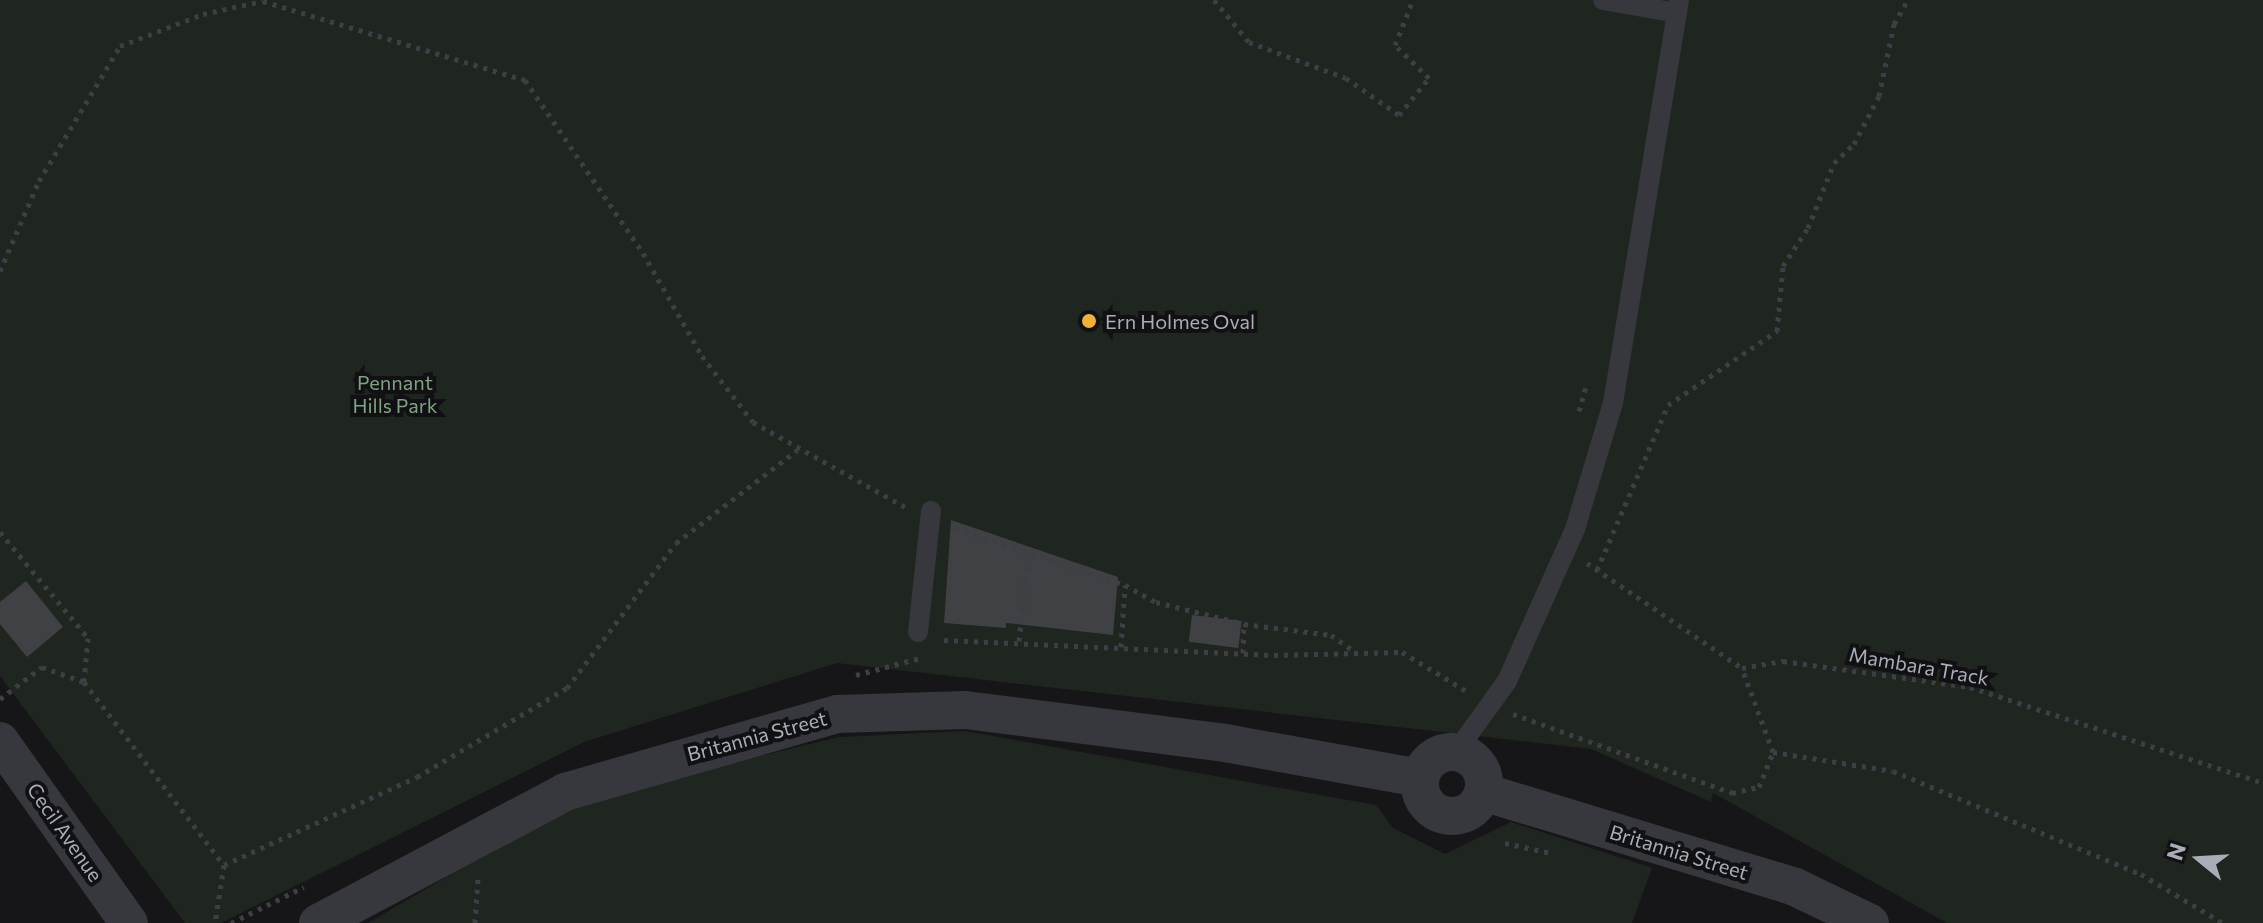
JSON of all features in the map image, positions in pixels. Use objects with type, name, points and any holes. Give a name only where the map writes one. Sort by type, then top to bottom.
[{"type":"street","name":"Britannia Street","points":[[318,923],[565,792],[837,714],[965,710],[1225,743],[1420,778]]},
{"type":"street","name":"Cecil Avenue","points":[[0,741],[129,923]]},
{"type":"street","points":[[1456,752],[1475,761],[1483,792],[1469,812],[1445,816],[1425,802],[1420,778],[1433,758],[1456,752]]},
{"type":"street","name":"Britannia Street","points":[[1483,792],[1795,887],[1870,923]]},
{"type":"lane","points":[[1456,752],[1492,707],[1566,548],[1613,403],[1678,6],[1603,0]]},
{"type":"lane","points":[[918,632],[929,515]]},
{"type":"path","points":[[0,271],[39,181],[120,46],[203,14],[263,0],[525,80],[643,253],[702,356],[753,422],[797,450],[929,515],[1028,553],[1125,585],[1156,602],[1244,624],[1331,635],[1357,653]]},
{"type":"path","points":[[1214,0],[1249,42],[1346,78],[1399,115],[1429,78],[1395,45],[1413,0]]},
{"type":"path","points":[[1597,570],[1668,405],[1777,331],[1783,266],[1808,228],[1834,163],[1854,144],[1879,96],[1894,24],[1908,0]]},
{"type":"path","points":[[1575,429],[1587,383]]},
{"type":"path","points":[[224,865],[417,777],[567,688],[676,543],[797,450]]},
{"type":"path","points":[[0,532],[88,638],[84,682]]},
{"type":"path","points":[[1492,707],[1732,793],[1759,787],[1773,752],[1742,668],[1566,548]]},
{"type":"path","points":[[1019,641],[1028,553]]},
{"type":"path","points":[[1121,647],[1125,585]]},
{"type":"path","points":[[1243,653],[1244,624]]},
{"type":"path","name":"Mambara Track","points":[[1742,668],[1783,661],[1970,687],[2263,783]]},
{"type":"path","points":[[0,699],[42,667],[84,682],[224,865],[215,923]]},
{"type":"path","points":[[1467,691],[1474,680]]},
{"type":"path","points":[[1773,752],[1893,771],[2141,874],[2223,923]]},
{"type":"path","points":[[475,923],[478,861]]},
{"type":"green space","name":"Pennant Hills Park","points":[[0,0],[2263,0],[2263,923],[1947,923],[1713,793],[1711,802],[1591,749],[837,663],[584,742],[221,923],[185,923],[0,676]]},
{"type":"green space","points":[[965,731],[1376,805],[1393,828],[1445,854],[1511,822],[1652,868],[1632,923],[368,923],[577,800],[839,737]]},
{"type":"building","points":[[951,520],[1118,577],[1113,635],[1006,623],[1006,628],[944,623]]},
{"type":"building","points":[[26,581],[63,627],[27,657],[0,624],[0,602]]},
{"type":"building","points":[[1192,615],[1242,621],[1238,648],[1189,642]]},
{"type":"place","name":"Ern Holmes Oval","points":[[1089,321]]}]
